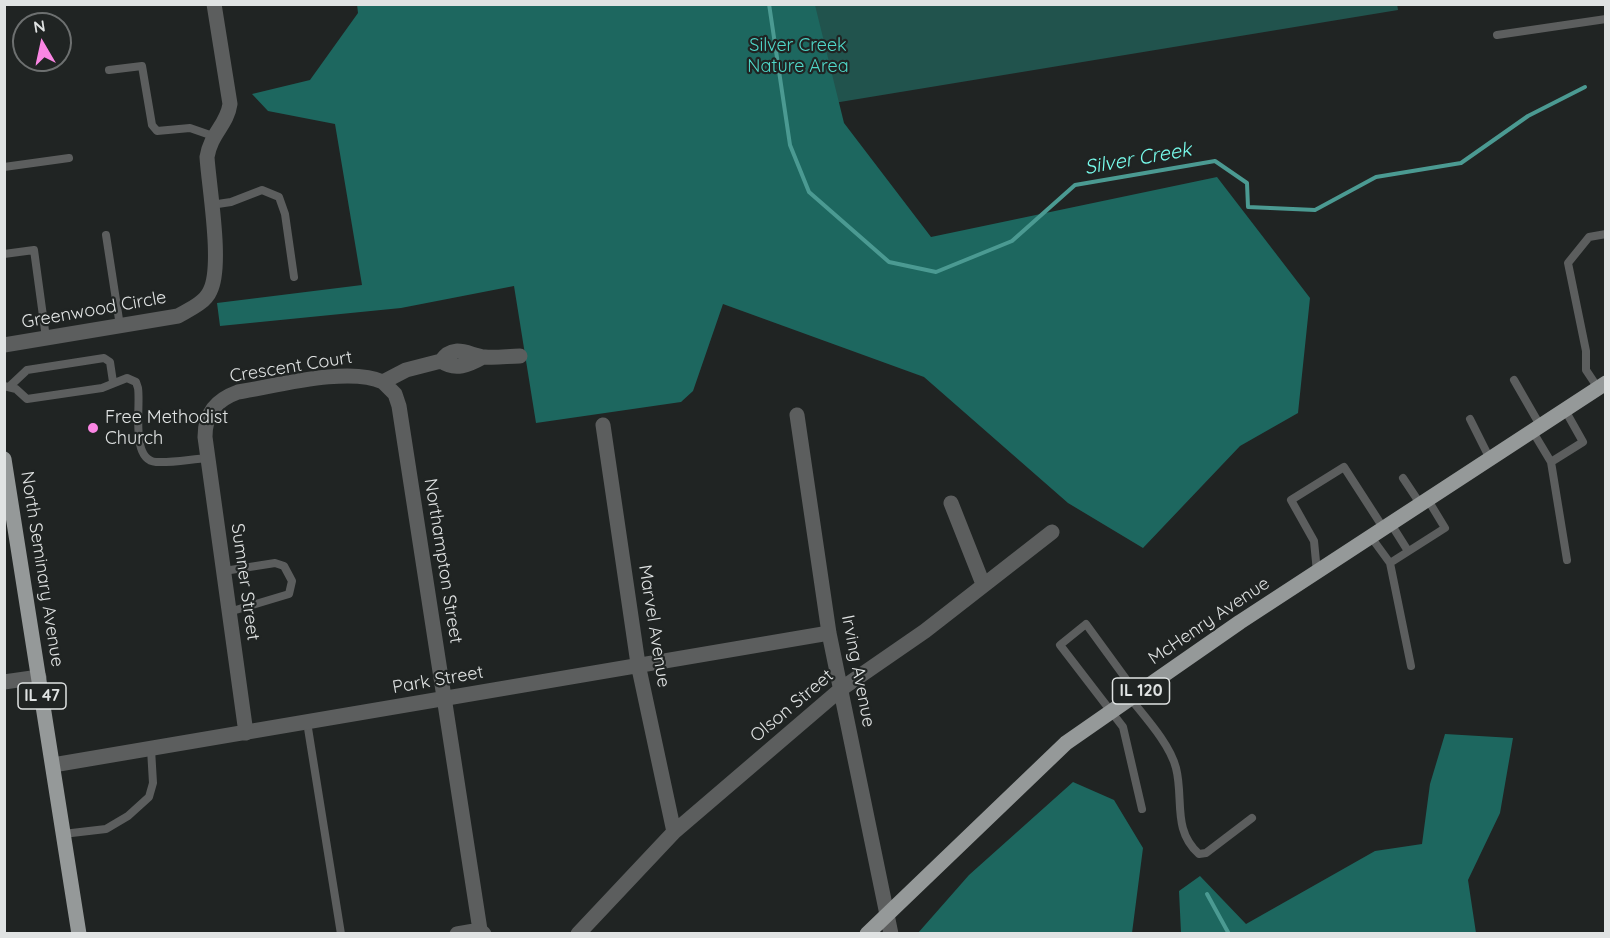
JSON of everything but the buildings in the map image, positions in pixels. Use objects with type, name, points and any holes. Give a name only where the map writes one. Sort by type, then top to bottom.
[{"type":"main road","name":"McHenry Avenue","points":[[867,933],[1066,743],[1317,572],[1491,460],[1602,385]]},
{"type":"main road","name":"North Seminary Avenue","points":[[4,459],[79,933]]},
{"type":"street","name":"Greenwood Circle","points":[[4,345],[178,316],[199,303],[210,292],[216,270],[207,157],[213,136],[229,113],[230,104],[214,4]]},
{"type":"street","points":[[383,382],[406,370],[441,361],[445,356],[460,351],[471,352],[483,357],[520,356]]},
{"type":"street","name":"Crescent Court","points":[[206,437],[206,421],[214,406],[238,392],[348,375],[360,375],[383,382]]},
{"type":"street","name":"Northampton Street","points":[[383,382],[395,394],[399,406],[482,932]]},
{"type":"street","name":"Irving Avenue","points":[[797,415],[830,633],[891,933]]},
{"type":"street","name":"Marvel Avenue","points":[[603,425],[638,664],[674,832]]},
{"type":"street","name":"Sumner Street","points":[[206,437],[246,733]]},
{"type":"street","points":[[951,503],[983,584]]},
{"type":"street","name":"Olson Street","points":[[578,933],[674,832],[841,689],[925,631],[1052,532]]},
{"type":"street","name":"Park Street","points":[[53,765],[830,633]]},
{"type":"street","points":[[4,682],[39,677]]},
{"type":"street","points":[[457,933],[482,932]]},
{"type":"lane","points":[[1497,35],[1605,19]]},
{"type":"lane","points":[[109,70],[142,66],[152,125],[157,130],[190,128],[213,136]]},
{"type":"lane","points":[[4,167],[69,158]]},
{"type":"lane","points":[[211,205],[231,201],[262,190],[279,196],[285,214],[294,277]]},
{"type":"lane","points":[[1602,385],[1586,370],[1586,351],[1568,263],[1589,237],[1605,234]]},
{"type":"lane","points":[[106,235],[120,326]]},
{"type":"lane","points":[[4,254],[34,250],[46,338]]},
{"type":"lane","points":[[113,382],[111,362],[104,358],[27,370],[7,386],[27,399],[102,388],[127,378],[136,382],[139,395],[139,445],[146,459],[155,462],[208,458]]},
{"type":"lane","points":[[1514,380],[1551,462],[1567,560]]},
{"type":"lane","points":[[1551,462],[1583,442],[1565,410]]},
{"type":"lane","points":[[1470,419],[1491,460]]},
{"type":"lane","points":[[1317,572],[1314,541],[1291,500],[1344,467],[1408,551]]},
{"type":"lane","points":[[1390,563],[1445,528],[1403,478]]},
{"type":"lane","points":[[1371,537],[1390,563],[1411,666]]},
{"type":"lane","points":[[224,571],[275,563],[284,566],[292,581],[289,594],[229,612]]},
{"type":"lane","points":[[1142,809],[1123,727],[1060,645],[1086,624],[1176,766],[1182,831],[1193,849],[1199,854],[1206,853],[1252,818]]},
{"type":"lane","points":[[307,722],[340,933]]},
{"type":"lane","points":[[63,834],[106,829],[128,816],[149,797],[153,783],[151,749]]},
{"type":"green space","points":[[357,4],[815,5],[844,123],[931,237],[1217,177],[1310,298],[1298,413],[1240,446],[1143,548],[1068,503],[924,377],[723,304],[693,391],[681,402],[536,423],[514,286],[401,308],[220,326],[217,303],[362,285],[335,124],[268,111],[252,94],[310,80],[358,13]]},
{"type":"green space","name":"Silver Creek Nature Area","points":[[1397,4],[1398,10],[755,116],[737,5]]},
{"type":"green space","points":[[1445,734],[1513,738],[1500,813],[1468,880],[1476,933],[1181,933],[1179,891],[1200,876],[1246,924],[1375,851],[1422,844],[1430,784]]},
{"type":"green space","points":[[1073,782],[1114,800],[1143,848],[1132,933],[918,933],[969,875]]},
{"type":"waterway","name":"Silver Creek","points":[[769,4],[790,145],[809,192],[889,262],[936,272],[1012,241],[1075,185],[1215,161],[1247,183],[1248,207],[1315,210],[1376,177],[1461,163],[1528,116],[1585,87]]},
{"type":"waterway","points":[[1207,894],[1229,934]]},
{"type":"place","name":"Free Methodist Church","points":[[93,428]]}]
